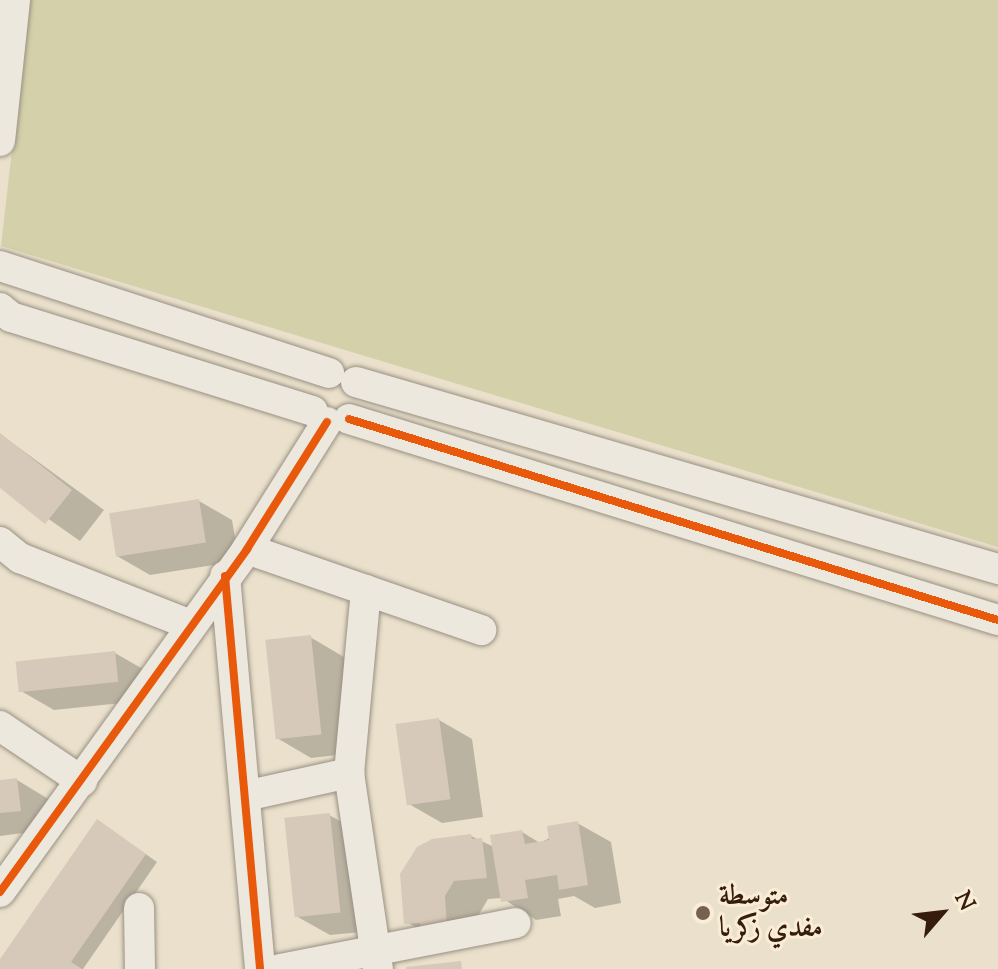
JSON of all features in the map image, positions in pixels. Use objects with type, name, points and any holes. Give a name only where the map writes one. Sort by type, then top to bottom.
[{"type":"street","points":[[0,141],[15,0]]},
{"type":"street","points":[[0,266],[342,378],[998,569]]},
{"type":"street","points":[[0,308],[11,317],[330,417],[998,620]]},
{"type":"street","points":[[0,892],[247,549],[330,417],[360,406],[342,378]]},
{"type":"street","points":[[330,417],[312,388],[342,378]]},
{"type":"street","points":[[0,542],[20,558],[191,625]]},
{"type":"street","points":[[247,549],[481,630]]},
{"type":"street","points":[[225,576],[260,969]]},
{"type":"street","points":[[366,590],[349,773],[377,960]]},
{"type":"street","points":[[0,726],[82,781]]},
{"type":"street","points":[[245,796],[349,773]]},
{"type":"street","points":[[139,908],[140,969]]},
{"type":"street","points":[[280,969],[377,960],[516,923]]},
{"type":"shaded area","points":[[29,0],[998,0],[998,547],[1,246]]},
{"type":"building","points":[[0,433],[72,490],[45,524],[0,488]]},
{"type":"building","points":[[199,499],[206,542],[116,557],[109,513]]},
{"type":"building","points":[[311,635],[321,734],[276,739],[265,640]]},
{"type":"building","points":[[115,651],[118,682],[19,692],[16,661]]},
{"type":"building","points":[[439,718],[450,799],[407,805],[395,724]]},
{"type":"building","points":[[17,778],[21,811],[0,813],[0,780]]},
{"type":"building","points":[[330,813],[340,912],[295,917],[284,818]]},
{"type":"building","points":[[97,819],[146,854],[71,962],[82,969],[0,969],[0,959]]},
{"type":"building","points":[[578,821],[588,885],[559,890],[557,875],[525,880],[528,898],[501,902],[490,835],[522,830],[525,844],[549,840],[547,826]]},
{"type":"building","points":[[471,834],[472,839],[482,838],[487,878],[454,881],[445,896],[447,928],[421,930],[420,923],[404,924],[400,874],[417,847],[432,839]]},
{"type":"building","points":[[461,961],[462,969],[406,969],[406,967]]},
{"type":"cycle path","points":[[349,419],[998,620]]},
{"type":"cycle path","points":[[0,892],[247,549],[327,422]]},
{"type":"cycle path","points":[[225,576],[260,969]]},
{"type":"place","name":"متوسطة مفدي زكريا","points":[[703,913]]}]
